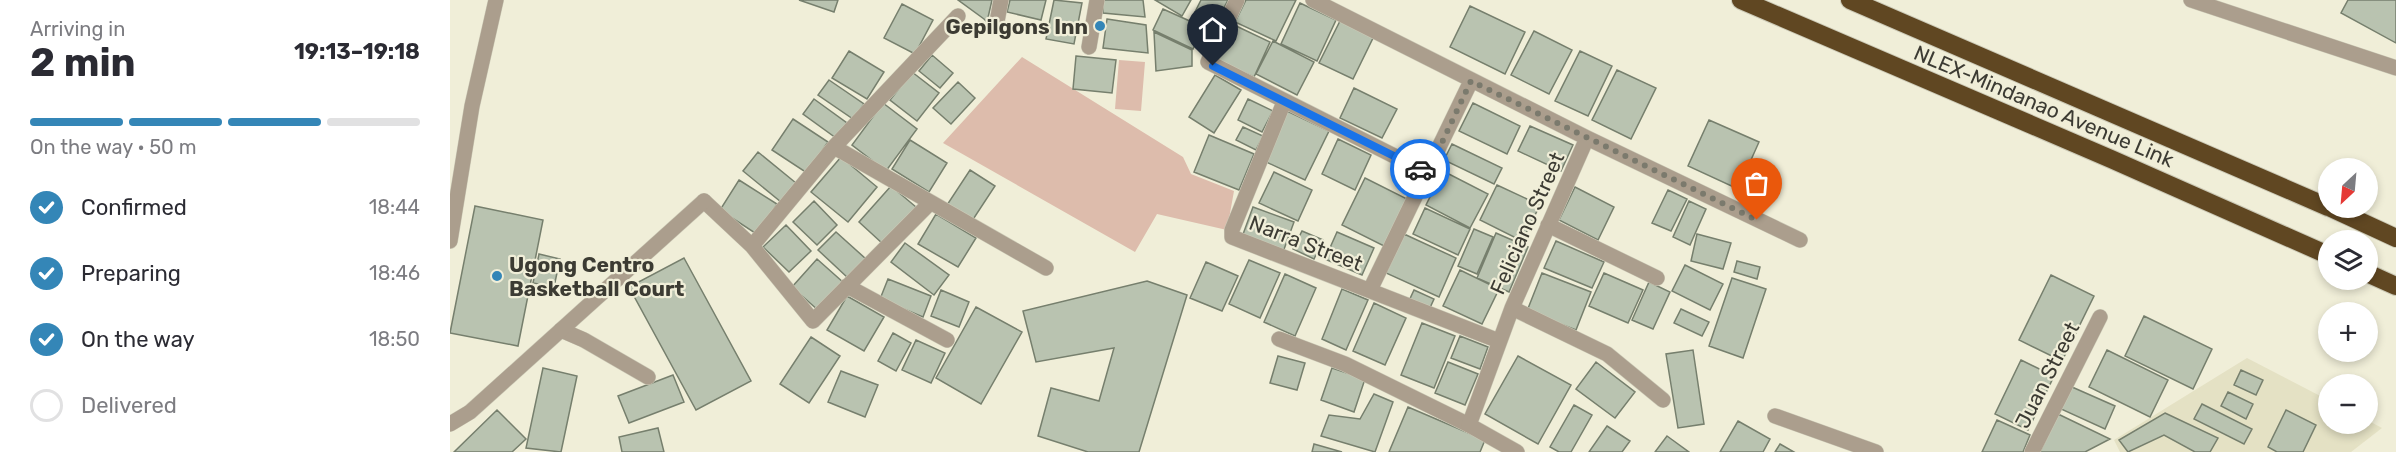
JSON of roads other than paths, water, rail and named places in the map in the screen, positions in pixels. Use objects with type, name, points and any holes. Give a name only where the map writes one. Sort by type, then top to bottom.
[{"type":"highway","name":"NLEX-Mindanao Avenue Link","points":[[1741,0],[2318,251]]},
{"type":"highway","name":"NLEX-Mindanao Avenue Link","points":[[1851,0],[2318,203]]},
{"type":"highway","name":"NLEX-Mindanao Avenue Link","points":[[2352,218],[2396,238]]},
{"type":"highway","points":[[2378,278],[2396,286]]},
{"type":"street","points":[[450,241],[472,106],[496,0]]},
{"type":"street","points":[[996,27],[1001,0]]},
{"type":"street","points":[[1089,47],[1097,0]]},
{"type":"street","points":[[1237,0],[1208,62],[1428,172]]},
{"type":"street","name":"Feliciano Street","points":[[1313,0],[1587,138],[1512,308],[1469,425]]},
{"type":"street","points":[[2191,0],[2396,68]]},
{"type":"street","points":[[752,246],[834,147],[958,16]]},
{"type":"street","points":[[1370,290],[1471,81]]},
{"type":"street","name":"Narra Street","points":[[1284,102],[1232,230],[1232,237],[1499,341]]},
{"type":"street","points":[[1587,138],[1800,240]]},
{"type":"street","points":[[834,147],[1046,268]]},
{"type":"street","points":[[450,424],[470,412],[704,201],[752,246],[813,321],[930,203]]},
{"type":"street","points":[[1548,225],[1656,278]]},
{"type":"street","points":[[848,286],[947,340]]},
{"type":"street","points":[[1512,308],[1607,354],[1663,400]]},
{"type":"street","name":"Juan Street","points":[[2032,452],[2100,317]]},
{"type":"street","points":[[561,330],[584,340],[648,377]]},
{"type":"street","points":[[1279,339],[1345,364],[1469,425],[1517,452]]},
{"type":"street","points":[[1774,416],[1876,452]]},
{"type":"place","name":"Gepilgons Inn","points":[[1100,26]]},
{"type":"place","name":"Ugong Centro Basketball Court","points":[[497,276]]}]
